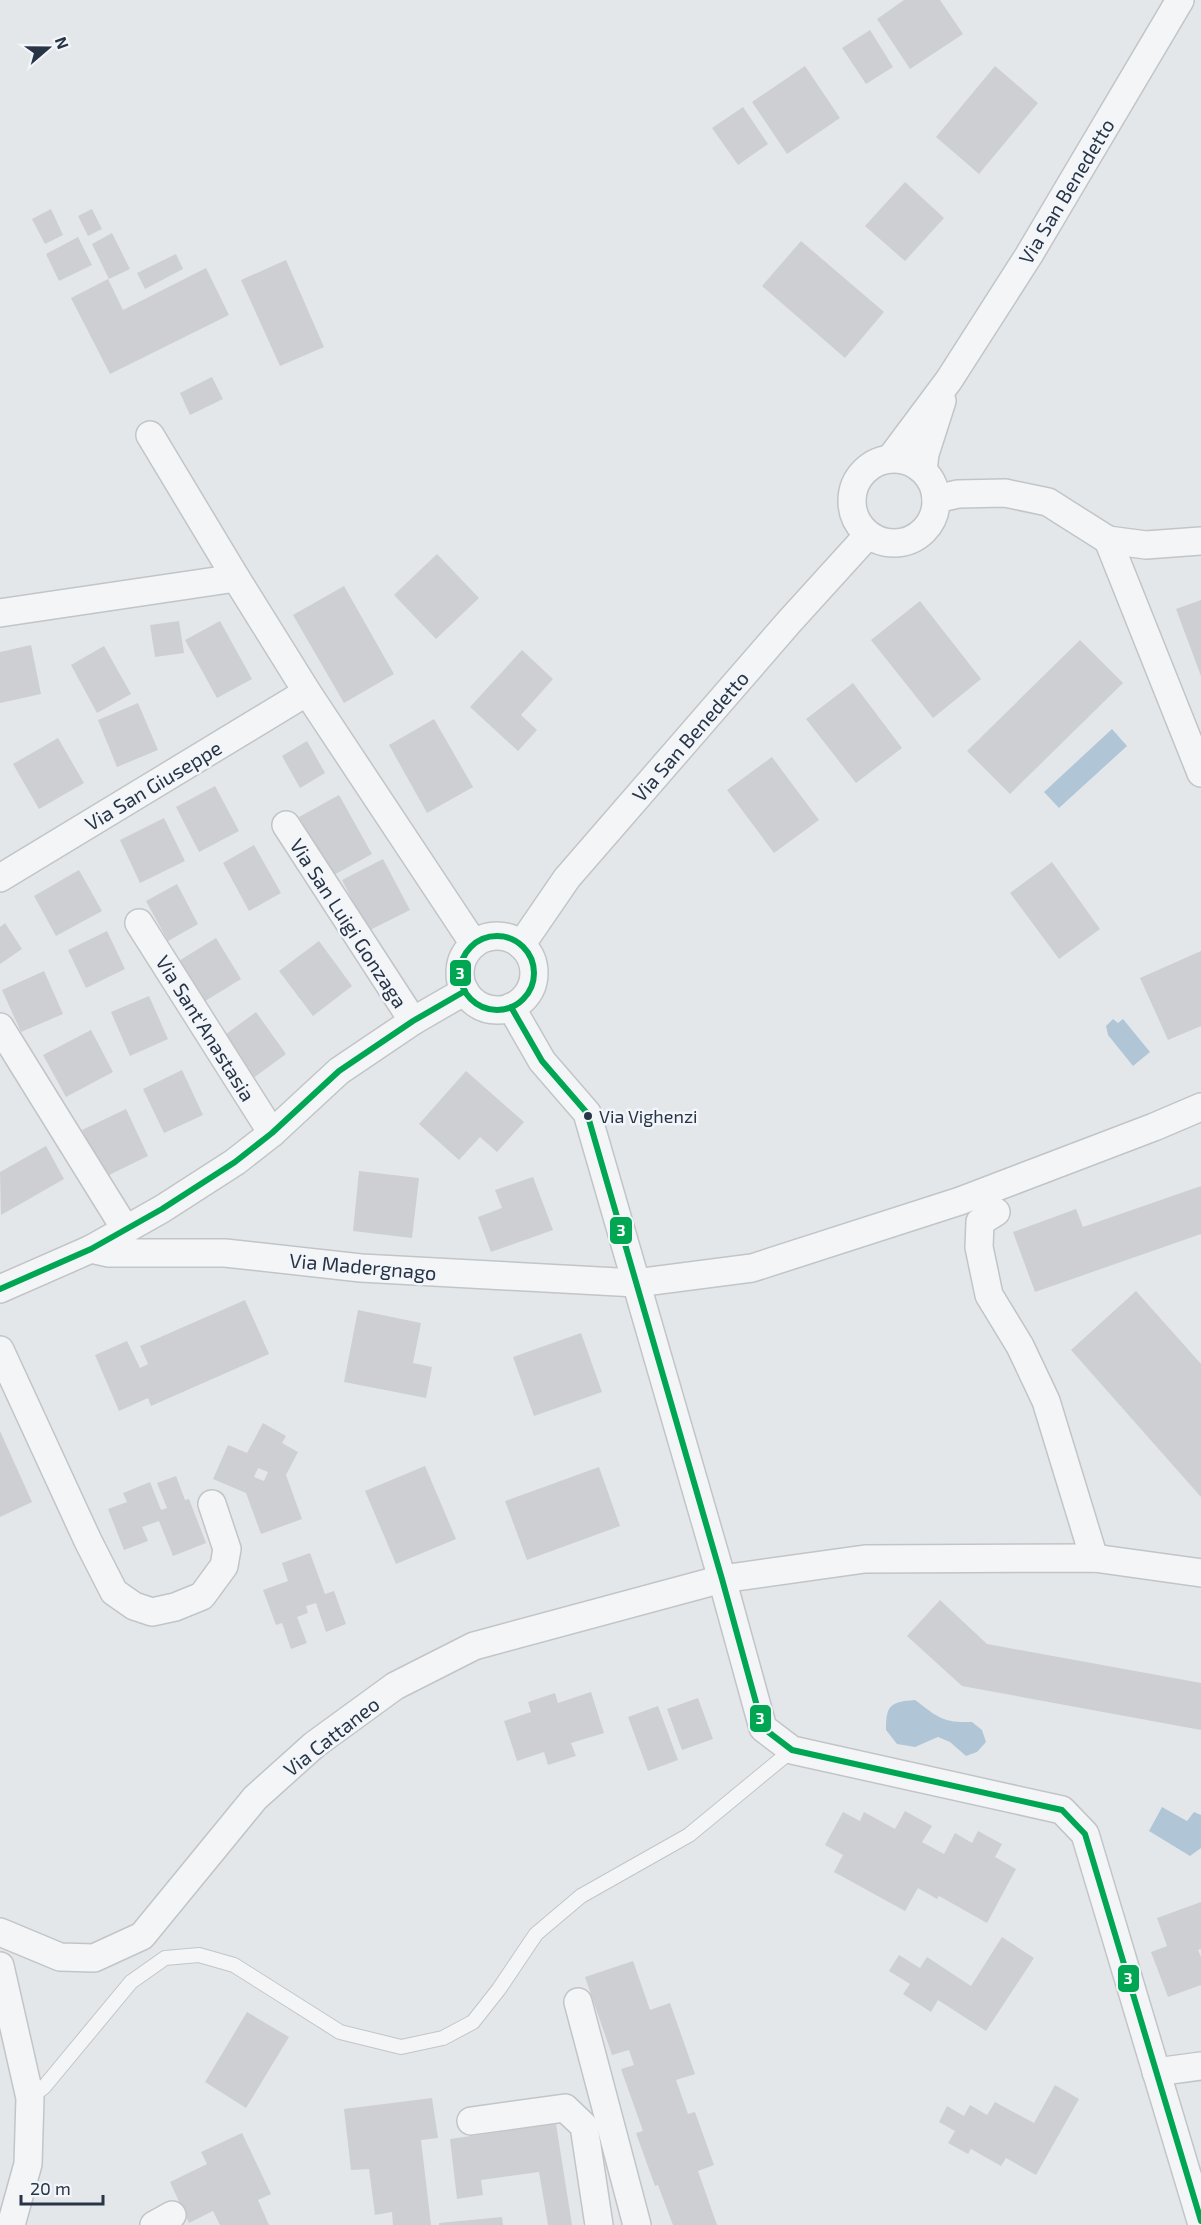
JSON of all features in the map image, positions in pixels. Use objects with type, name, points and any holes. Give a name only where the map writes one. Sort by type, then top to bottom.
[{"type":"street","name":"Via San Benedetto","points":[[521,945],[567,878],[789,622],[868,535],[856,520],[851,499],[857,480],[871,465],[890,459],[950,380],[1029,255],[1179,0]]},
{"type":"street","name":"Via San Benedetto","points":[[923,470],[925,454],[950,380]]},
{"type":"street","points":[[150,435],[307,692],[474,944]]},
{"type":"street","points":[[868,535],[880,542],[894,544],[907,541],[919,535],[931,519],[936,499],[932,483],[923,470],[908,461],[890,459]]},
{"type":"street","points":[[936,499],[958,494],[1005,493],[1048,502],[1108,540],[1146,545],[1201,541]]},
{"type":"street","points":[[1108,540],[1201,772]]},
{"type":"street","points":[[0,612],[236,578]]},
{"type":"street","name":"Via San Giuseppe","points":[[0,878],[307,692]]},
{"type":"street","name":"Via San Luigi Gonzaga","points":[[286,825],[413,1021]]},
{"type":"street","name":"Via Sant'Anastasia","points":[[140,923],[272,1133]]},
{"type":"street","points":[[493,936],[513,939],[521,945],[530,957],[534,971],[532,986],[524,999],[501,1010],[490,1009],[471,1000],[465,992],[460,974],[463,957],[474,944],[493,936]]},
{"type":"street","points":[[0,1289],[91,1249],[162,1209],[226,1167],[272,1133],[339,1071],[413,1021],[465,992]]},
{"type":"street","points":[[511,1007],[542,1061],[587,1113],[763,1728],[792,1750],[1062,1810],[1085,1834],[1201,2221]]},
{"type":"street","points":[[0,1027],[126,1230]]},
{"type":"street","name":"Via Madergnago","points":[[91,1249],[109,1253],[225,1253],[361,1268],[636,1283],[752,1268],[960,1201],[1201,1107]]},
{"type":"street","points":[[996,1212],[980,1222],[979,1247],[989,1295],[1020,1346],[1046,1401],[1094,1558]]},
{"type":"street","points":[[0,1350],[114,1592],[134,1606],[153,1612],[175,1607],[202,1596],[224,1566],[227,1549],[212,1504]]},
{"type":"street","name":"Via Cattaneo","points":[[0,1935],[60,1957],[94,1958],[142,1936],[255,1798],[314,1744],[395,1686],[474,1646],[722,1579],[865,1559],[1094,1558],[1201,1573]]},
{"type":"street","points":[[0,1966],[30,2098],[28,2164],[11,2225]]},
{"type":"street","points":[[578,2002],[637,2225]]},
{"type":"street","points":[[1156,2072],[1201,2066]]},
{"type":"street","points":[[471,2121],[565,2108],[584,2126],[599,2225]]},
{"type":"lane","points":[[30,2098],[44,2087],[131,1982],[165,1958],[199,1955],[234,1965],[340,2032],[400,2047],[444,2038],[473,2022],[499,1989],[536,1934],[581,1896],[689,1834],[792,1750]]},
{"type":"water","points":[[1112,729],[1127,746],[1059,808],[1044,792]]},
{"type":"water","points":[[1113,1019],[1118,1023],[1123,1019],[1150,1052],[1133,1066],[1108,1035],[1106,1026]]},
{"type":"water","points":[[915,1700],[941,1718],[972,1722],[982,1730],[986,1742],[977,1752],[966,1756],[950,1742],[938,1737],[915,1747],[897,1744],[886,1730],[889,1710],[891,1706],[900,1702]]},
{"type":"water","points":[[1162,1807],[1187,1821],[1194,1812],[1201,1815],[1201,1848],[1190,1856],[1149,1831]]},
{"type":"building","points":[[904,0],[940,0],[963,34],[910,69],[877,19]]},
{"type":"building","points":[[870,30],[893,67],[866,84],[842,48]]},
{"type":"building","points":[[805,66],[840,118],[787,154],[752,102]]},
{"type":"building","points":[[995,66],[1038,103],[979,174],[936,137]]},
{"type":"building","points":[[743,107],[768,144],[738,165],[712,128]]},
{"type":"building","points":[[905,182],[944,218],[905,261],[865,226]]},
{"type":"building","points":[[51,209],[63,235],[45,244],[32,219]]},
{"type":"building","points":[[92,209],[102,229],[88,236],[78,216]]},
{"type":"building","points":[[112,233],[130,269],[109,279],[92,244]]},
{"type":"building","points":[[78,237],[92,265],[59,281],[46,254]]},
{"type":"building","points":[[801,241],[884,312],[845,358],[762,286]]},
{"type":"building","points":[[176,254],[183,269],[145,289],[137,273]]},
{"type":"building","points":[[286,260],[324,347],[280,366],[241,280]]},
{"type":"building","points":[[206,268],[229,315],[110,374],[71,298],[108,279],[123,310]]},
{"type":"building","points":[[212,377],[223,399],[190,415],[180,393]]},
{"type":"building","points":[[437,554],[479,598],[436,639],[394,595]]},
{"type":"building","points":[[344,586],[394,674],[344,703],[293,615]]},
{"type":"building","points":[[1201,600],[1201,676],[1176,609]]},
{"type":"building","points":[[920,601],[981,679],[933,718],[871,640]]},
{"type":"building","points":[[179,621],[184,653],[155,657],[150,625]]},
{"type":"building","points":[[220,621],[252,679],[217,698],[185,640]]},
{"type":"building","points":[[1080,640],[1123,683],[1010,794],[967,751]]},
{"type":"building","points":[[31,645],[41,694],[0,703],[0,652]]},
{"type":"building","points":[[104,646],[131,694],[97,713],[71,665]]},
{"type":"building","points":[[522,650],[553,679],[521,715],[537,730],[518,751],[470,707]]},
{"type":"building","points":[[853,683],[902,748],[856,783],[806,719]]},
{"type":"building","points":[[138,703],[158,750],[117,767],[98,720]]},
{"type":"building","points":[[434,719],[473,787],[427,813],[389,745]]},
{"type":"building","points":[[58,738],[84,783],[39,809],[13,764]]},
{"type":"building","points":[[307,741],[325,773],[300,788],[282,756]]},
{"type":"building","points":[[772,757],[819,820],[774,853],[727,790]]},
{"type":"building","points":[[215,786],[239,831],[199,852],[176,807]]},
{"type":"building","points":[[339,795],[372,854],[332,876],[299,817]]},
{"type":"building","points":[[164,818],[185,861],[140,883],[120,840]]},
{"type":"building","points":[[254,845],[281,893],[249,911],[223,863]]},
{"type":"building","points":[[383,859],[410,910],[368,931],[342,880]]},
{"type":"building","points":[[1052,862],[1100,929],[1059,959],[1010,893]]},
{"type":"building","points":[[79,870],[102,911],[56,936],[34,896]]},
{"type":"building","points":[[177,884],[198,924],[168,941],[146,901]]},
{"type":"building","points":[[5,923],[22,949],[0,964],[0,927]]},
{"type":"building","points":[[107,931],[125,969],[86,988],[68,950]]},
{"type":"building","points":[[216,938],[241,979],[202,1003],[177,962]]},
{"type":"building","points":[[319,941],[352,986],[313,1016],[279,971]]},
{"type":"building","points":[[1201,951],[1201,1026],[1168,1040],[1140,978]]},
{"type":"building","points":[[44,971],[63,1014],[21,1032],[2,990]]},
{"type":"building","points":[[149,996],[168,1039],[130,1056],[111,1012]]},
{"type":"building","points":[[256,1012],[286,1054],[252,1079],[222,1037]]},
{"type":"building","points":[[91,1030],[113,1072],[66,1097],[43,1055]]},
{"type":"building","points":[[182,1070],[203,1115],[164,1133],[143,1089]]},
{"type":"building","points":[[466,1071],[524,1122],[497,1152],[480,1137],[459,1160],[419,1124]]},
{"type":"building","points":[[126,1109],[148,1156],[105,1177],[82,1130]]},
{"type":"building","points":[[46,1146],[64,1179],[1,1215],[0,1172]]},
{"type":"building","points":[[359,1171],[419,1178],[412,1238],[353,1231]]},
{"type":"building","points":[[533,1177],[553,1230],[491,1252],[478,1217],[502,1208],[495,1190]]},
{"type":"building","points":[[1201,1186],[1201,1234],[1035,1292],[1013,1232],[1076,1209],[1083,1227]]},
{"type":"building","points":[[1136,1291],[1201,1364],[1201,1497],[1071,1350]]},
{"type":"building","points":[[245,1300],[269,1354],[151,1406],[148,1398],[119,1411],[95,1355],[127,1341],[140,1368],[148,1364],[140,1346]]},
{"type":"building","points":[[358,1310],[421,1323],[413,1363],[432,1367],[426,1398],[344,1382]]},
{"type":"building","points":[[581,1333],[602,1392],[534,1416],[513,1357]]},
{"type":"building","points":[[263,1423],[286,1436],[282,1443],[298,1452],[286,1475],[302,1519],[261,1534],[246,1493],[213,1479],[228,1445],[247,1453]],"holes":[[[258,1468],[268,1472],[264,1481],[254,1477]]]},
{"type":"building","points":[[0,1431],[32,1502],[0,1517]]},
{"type":"building","points":[[425,1466],[456,1539],[396,1564],[365,1491]]},
{"type":"building","points":[[599,1467],[620,1526],[527,1560],[505,1501]]},
{"type":"building","points":[[176,1476],[185,1500],[189,1499],[206,1543],[173,1556],[159,1521],[142,1527],[148,1541],[124,1550],[108,1509],[127,1502],[123,1493],[150,1482],[161,1510],[167,1508],[157,1483]]},
{"type":"building","points":[[310,1553],[325,1594],[334,1591],[346,1624],[326,1632],[316,1603],[306,1606],[308,1613],[297,1617],[307,1643],[291,1649],[282,1623],[276,1625],[263,1590],[288,1581],[282,1563]]},
{"type":"building","points":[[940,1600],[987,1644],[1201,1683],[1201,1730],[962,1686],[907,1636]]},
{"type":"building","points":[[591,1692],[604,1733],[571,1743],[576,1756],[548,1765],[544,1752],[517,1761],[504,1721],[531,1712],[528,1702],[555,1693],[558,1703]]},
{"type":"building","points":[[698,1698],[713,1739],[682,1750],[667,1709]]},
{"type":"building","points":[[658,1706],[678,1760],[648,1771],[628,1717]]},
{"type":"building","points":[[905,1811],[932,1826],[922,1842],[944,1854],[955,1833],[972,1843],[978,1831],[1002,1844],[995,1857],[1016,1869],[987,1923],[939,1896],[937,1899],[918,1888],[905,1911],[834,1872],[843,1855],[825,1845],[843,1812],[860,1821],[864,1812],[895,1829]]},
{"type":"building","points":[[1201,1902],[1201,1949],[1198,1950],[1201,1957],[1201,1985],[1168,1997],[1151,1952],[1167,1946],[1157,1918]]},
{"type":"building","points":[[1002,1937],[1034,1958],[986,2031],[938,2000],[931,2012],[903,1994],[910,1984],[889,1971],[899,1955],[920,1968],[927,1957],[971,1986]]},
{"type":"building","points":[[633,1961],[650,2010],[670,2003],[695,2074],[676,2080],[688,2114],[695,2112],[714,2165],[698,2171],[717,2225],[673,2225],[658,2185],[655,2186],[636,2133],[643,2131],[621,2069],[634,2065],[629,2050],[612,2055],[585,1977]]},
{"type":"building","points":[[247,2012],[289,2037],[246,2108],[205,2082]]},
{"type":"building","points":[[1055,2085],[1079,2099],[1036,2175],[1006,2158],[1001,2166],[971,2149],[968,2154],[948,2143],[955,2131],[939,2122],[947,2106],[964,2116],[970,2105],[987,2115],[995,2102],[1034,2123]]},
{"type":"building","points":[[432,2098],[438,2138],[421,2140],[431,2225],[393,2225],[392,2212],[375,2215],[369,2169],[351,2170],[344,2109]]},
{"type":"building","points":[[556,2124],[572,2225],[548,2225],[539,2172],[481,2180],[483,2195],[457,2199],[450,2139]]},
{"type":"building","points":[[242,2133],[271,2194],[258,2200],[269,2225],[220,2225],[213,2211],[189,2223],[170,2182],[207,2164],[201,2152]]},
{"type":"building","points":[[502,2217],[503,2225],[439,2225],[439,2223]]},
{"type":"transit line","name":"3","points":[[497,936],[511,939],[523,947],[531,959],[534,973],[531,987],[523,999],[511,1007],[497,1010],[483,1007],[471,999],[463,987],[460,973],[463,959],[471,947],[483,939],[497,936]]},
{"type":"transit line","name":"3","points":[[0,1289],[91,1249],[162,1209],[235,1162],[272,1133],[339,1071],[413,1021],[465,991]]},
{"type":"transit line","name":"3","points":[[511,1007],[542,1061],[587,1113],[763,1728],[792,1750],[1062,1810],[1085,1834],[1201,2221]]},
{"type":"place","name":"Via Vighenzi","points":[[588,1116]]}]
